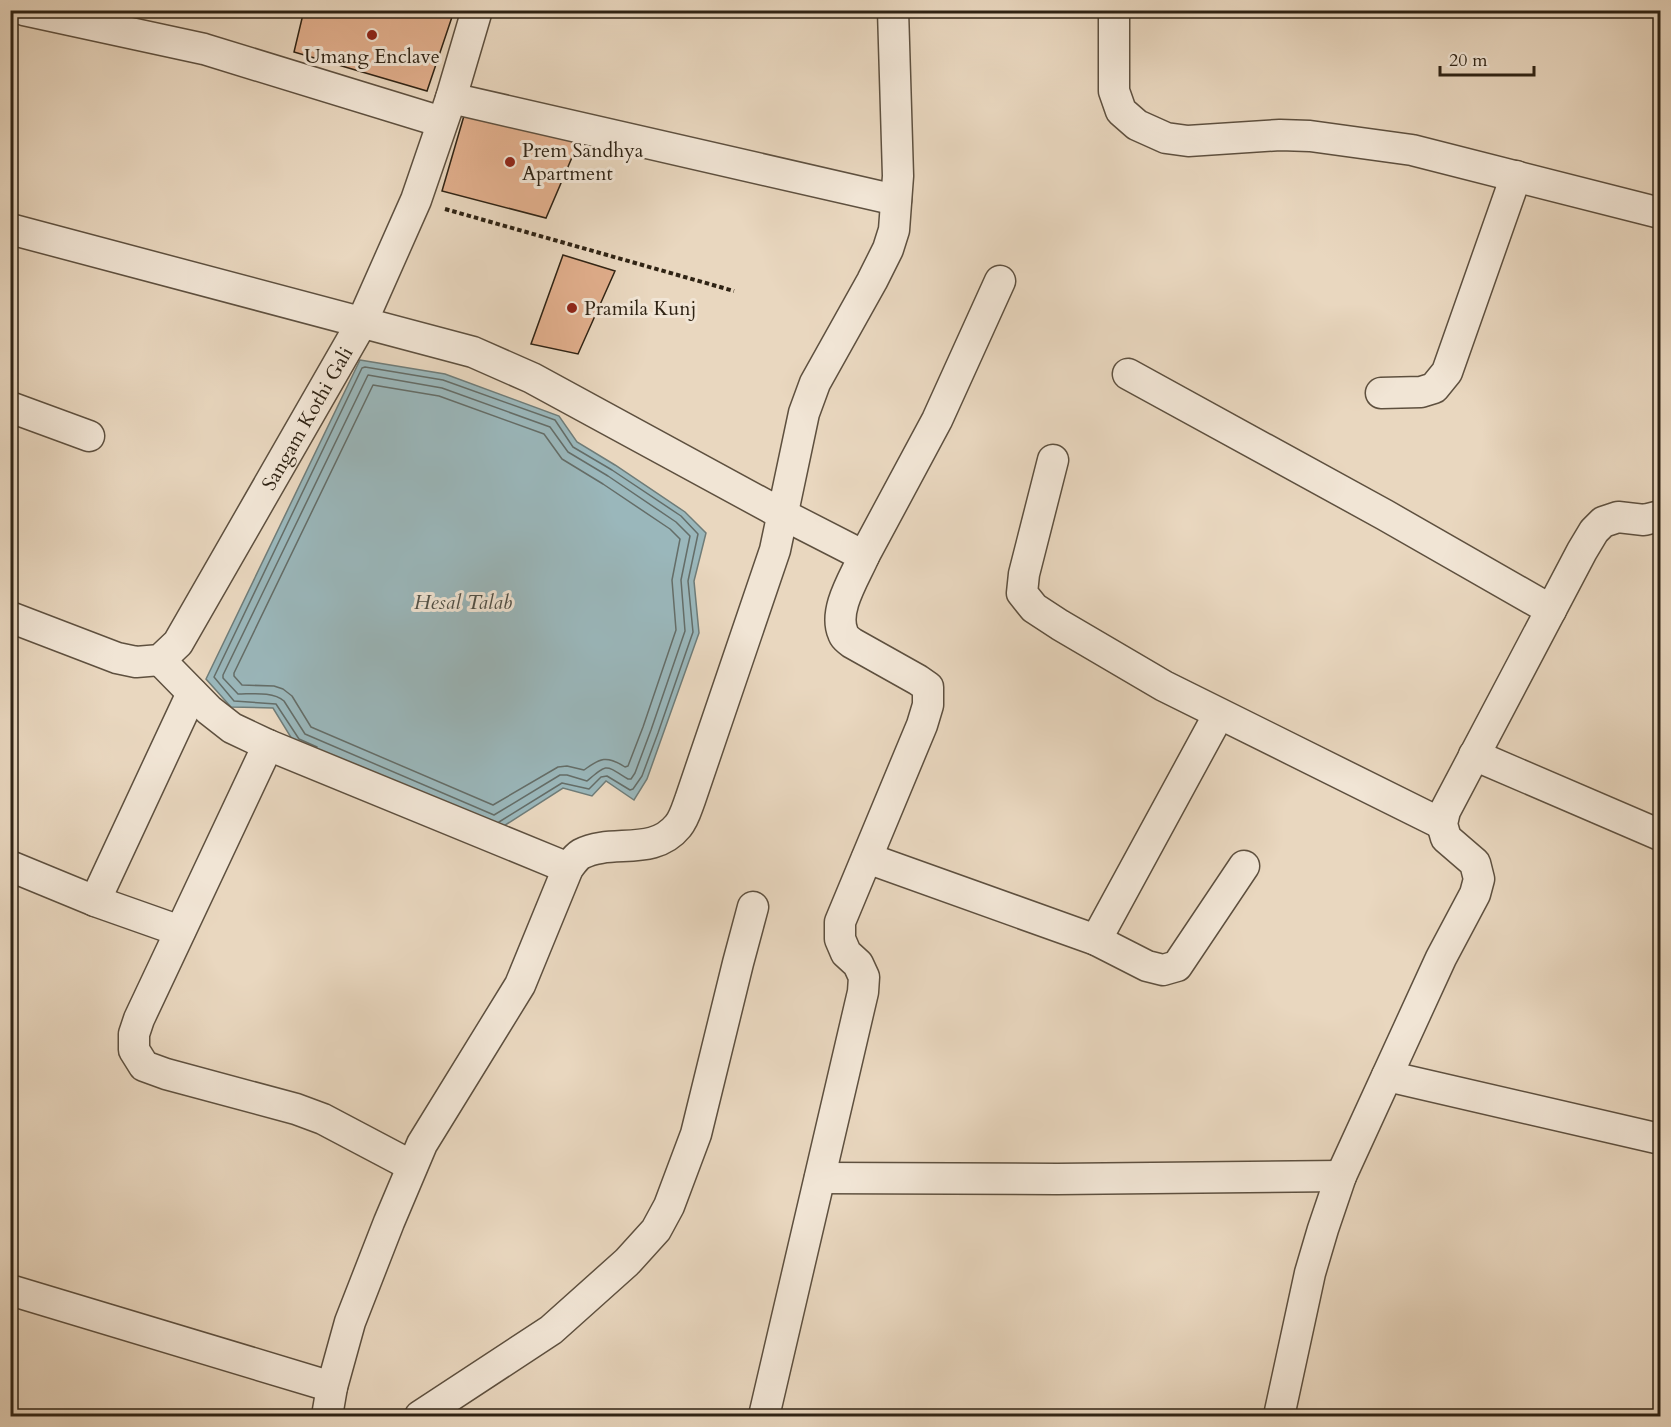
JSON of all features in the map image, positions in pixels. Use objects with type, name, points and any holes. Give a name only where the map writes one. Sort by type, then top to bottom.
[{"type":"street","points":[[24,10],[204,49],[447,110],[897,200]]},
{"type":"street","name":"Sangam Kothi Gali","points":[[160,660],[178,643],[361,324],[416,200],[447,110],[477,10]]},
{"type":"street","points":[[327,1416],[332,1387],[350,1322],[422,1144],[520,985],[568,868],[578,855],[594,849],[645,845],[665,838],[680,825],[775,550],[804,413],[815,382],[872,281],[888,249],[894,230],[898,176],[892,10]]},
{"type":"street","points":[[1114,10],[1114,91],[1121,111],[1137,125],[1166,138],[1188,141],[1280,135],[1311,136],[1412,150],[1660,213]]},
{"type":"street","points":[[1381,393],[1421,392],[1434,388],[1446,372],[1516,176]]},
{"type":"street","points":[[10,229],[472,352],[532,378],[864,556]]},
{"type":"street","points":[[764,1416],[863,992],[864,976],[858,964],[846,953],[840,939],[840,922],[922,725],[928,705],[928,687],[852,643],[843,635],[840,622],[842,606],[864,556],[937,420],[1000,281]]},
{"type":"street","points":[[1128,374],[1385,515],[1551,610]]},
{"type":"street","points":[[10,407],[89,436]]},
{"type":"street","points":[[1053,460],[1024,574],[1022,593],[1034,608],[1164,686],[1442,824]]},
{"type":"street","points":[[1279,1416],[1310,1273],[1341,1176],[1441,958],[1475,894],[1479,879],[1475,863],[1446,838],[1442,824],[1445,811],[1594,531],[1603,522],[1618,517],[1644,520],[1660,516]]},
{"type":"street","points":[[10,616],[117,658],[136,662],[160,660],[209,710],[232,728],[268,745],[568,868]]},
{"type":"street","points":[[95,901],[192,693]]},
{"type":"street","points":[[1096,940],[1219,714]]},
{"type":"street","points":[[268,745],[139,1019],[134,1034],[134,1050],[144,1066],[296,1109],[323,1119],[412,1167]]},
{"type":"street","points":[[1474,755],[1660,835]]},
{"type":"street","points":[[867,858],[1096,940],[1147,966],[1162,970],[1177,966],[1244,866]]},
{"type":"street","points":[[10,866],[95,901],[180,931]]},
{"type":"street","points":[[420,1416],[551,1330],[627,1262],[656,1230],[669,1206],[696,1134],[753,907]]},
{"type":"street","points":[[1387,1076],[1660,1139]]},
{"type":"street","points":[[820,1178],[1069,1179],[1341,1176]]},
{"type":"street","points":[[10,1290],[332,1387]]},
{"type":"path","points":[[416,200],[734,291]]},
{"type":"water","name":"Hesal Talab","points":[[360,360],[445,374],[559,416],[577,442],[685,512],[706,533],[694,581],[699,633],[647,779],[634,800],[606,781],[592,796],[563,788],[496,831],[295,744],[273,708],[231,707],[206,679]]},
{"type":"building","name":"Umang Enclave","points":[[304,10],[432,10],[452,17],[427,91],[294,52]]},
{"type":"building","name":"Prem Sandhya Apartment","points":[[466,109],[582,134],[546,218],[442,191]]},
{"type":"building","name":"Pramila Kunj","points":[[563,255],[615,271],[578,354],[531,344]]},
{"type":"place","name":"Umang Enclave","points":[[372,35]]},
{"type":"place","name":"Prem Sandhya Apartment","points":[[510,162]]},
{"type":"place","name":"Pramila Kunj","points":[[572,308]]}]
